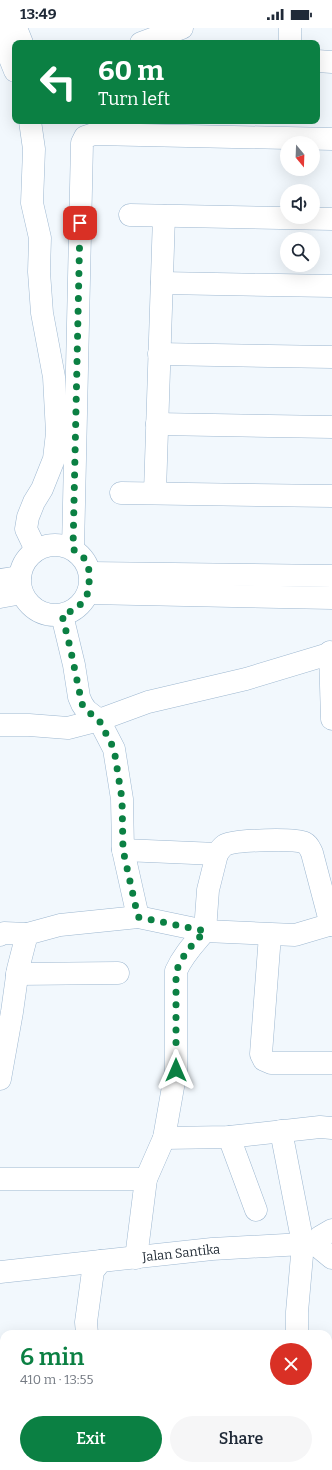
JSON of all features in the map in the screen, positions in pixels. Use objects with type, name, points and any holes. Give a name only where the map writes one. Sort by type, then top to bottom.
[{"type":"street","points":[[16,28],[21,40]]},
{"type":"street","points":[[149,40],[182,28]]},
{"type":"street","points":[[290,28],[290,40]]},
{"type":"street","points":[[0,34],[12,64]]},
{"type":"street","points":[[320,61],[332,62]]},
{"type":"street","points":[[30,124],[34,149],[32,203],[40,238],[39,272],[42,313],[54,377],[57,433],[54,459],[42,489],[34,502],[28,517],[26,529],[36,550]]},
{"type":"street","points":[[73,549],[82,143],[85,137],[94,134],[288,130],[332,139]]},
{"type":"street","points":[[130,215],[332,219]]},
{"type":"street","points":[[155,492],[164,216]]},
{"type":"street","points":[[162,282],[332,286]]},
{"type":"street","points":[[159,354],[332,357]]},
{"type":"street","points":[[157,424],[332,427]]},
{"type":"street","points":[[121,492],[332,496]]},
{"type":"street","points":[[0,597],[14,584],[25,562],[36,550],[54,545],[73,549],[85,559],[89,583],[78,608],[62,615],[46,614],[31,606],[14,584]]},
{"type":"street","points":[[89,583],[332,576]]},
{"type":"street","points":[[89,583],[332,598]]},
{"type":"street","points":[[62,615],[82,704],[86,710],[99,720],[114,749],[122,799],[123,850],[138,917]]},
{"type":"street","points":[[0,725],[29,725],[68,728],[99,720],[148,702],[246,680],[331,652],[332,719]]},
{"type":"street","points":[[0,935],[4,933],[27,934],[60,925],[138,917],[205,931],[252,932],[270,935],[295,935],[331,925],[310,848],[305,844],[293,841],[236,842],[224,846],[217,854],[208,890],[205,931],[186,952],[176,971],[176,1070],[164,1138],[146,1179],[136,1258]]},
{"type":"street","points":[[123,850],[217,854]]},
{"type":"street","points":[[0,1079],[6,1010],[27,934]]},
{"type":"street","points":[[270,935],[261,1054],[264,1060],[271,1063],[332,1063]]},
{"type":"street","points":[[17,974],[118,973]]},
{"type":"street","points":[[164,1138],[229,1137],[320,1127],[332,1128]]},
{"type":"street","points":[[281,1131],[309,1244],[297,1312],[297,1330]]},
{"type":"street","points":[[229,1137],[256,1210]]},
{"type":"street","points":[[0,1179],[146,1179]]},
{"type":"street","points":[[309,1244],[332,1230]]},
{"type":"street","points":[[309,1244],[332,1258]]},
{"type":"street","name":"Jalan Santika","points":[[0,1272],[136,1258],[212,1248],[309,1244]]},
{"type":"street","points":[[87,1330],[86,1322],[93,1271],[101,1261]]},
{"type":"route","points":[[80,223],[73,549],[85,559],[90,573],[88,593],[78,608],[62,615],[74,665],[79,697],[86,710],[99,720],[114,749],[122,799],[123,850],[138,917],[205,931],[186,952],[176,971],[176,1070]]}]
